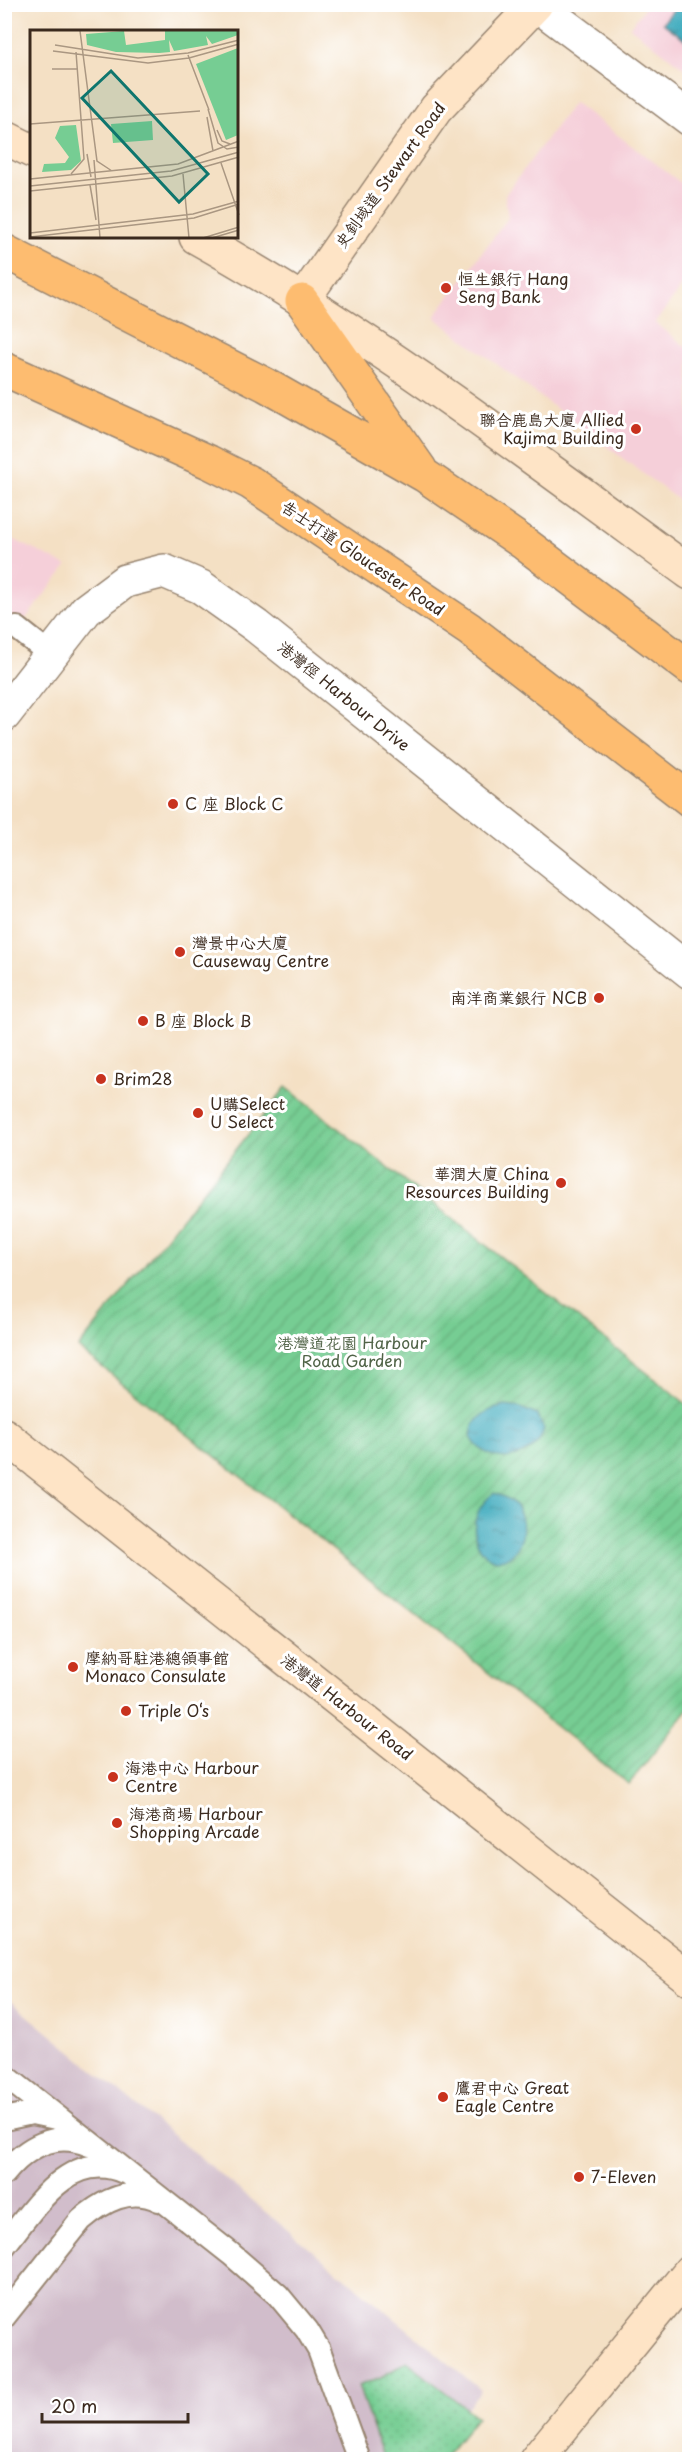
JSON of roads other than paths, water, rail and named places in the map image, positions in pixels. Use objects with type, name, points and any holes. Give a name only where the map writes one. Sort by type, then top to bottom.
[{"type":"highway","points":[[4,251],[266,385],[424,475],[525,543],[690,668]]},
{"type":"highway","points":[[302,301],[424,475]]},
{"type":"highway","name":"告士打道 Gloucester Road","points":[[4,369],[251,483],[469,629],[690,800]]},
{"type":"street","points":[[536,4],[690,120]]},
{"type":"street","name":"史釗域道 Stewart Road","points":[[302,301],[436,109],[536,4]]},
{"type":"street","points":[[4,137],[30,150]]},
{"type":"street","points":[[198,238],[243,263],[466,408],[690,573]]},
{"type":"street","name":"港灣徑 Harbour Drive","points":[[4,715],[86,610],[125,581],[164,571],[201,587],[266,633],[690,972]]},
{"type":"street","name":"港灣道 Harbour Road","points":[[4,1435],[690,1979]]},
{"type":"street","points":[[536,2460],[690,2271]]},
{"type":"lane","points":[[17,628],[51,655]]},
{"type":"lane","points":[[4,2075],[176,2210],[278,2295],[307,2330],[329,2373],[359,2460]]},
{"type":"lane","points":[[4,2080],[26,2092]]},
{"type":"lane","points":[[4,2119],[22,2114],[42,2114],[52,2116],[72,2128]]},
{"type":"lane","points":[[4,2174],[24,2153],[56,2139],[76,2140],[106,2155]]},
{"type":"lane","points":[[4,2246],[47,2193],[59,2181],[72,2173],[91,2168],[111,2168],[141,2183]]},
{"type":"lane","points":[[4,2317],[81,2220],[107,2201],[121,2196],[145,2196],[176,2210]]},
{"type":"water","points":[[677,5],[689,5],[689,42],[663,23]]},
{"type":"water","points":[[505,1406],[521,1408],[537,1415],[544,1429],[539,1440],[521,1455],[498,1457],[488,1454],[478,1447],[471,1437],[477,1419],[492,1409]]},
{"type":"water","points":[[494,1493],[512,1502],[518,1510],[523,1533],[515,1551],[505,1559],[495,1560],[486,1555],[479,1546],[475,1534],[475,1520],[481,1506]]},
{"type":"place","name":"恒生銀行 Hang Seng Bank","points":[[446,288]]},
{"type":"place","name":"聯合鹿島大廈 Allied Kajima Building","points":[[636,429]]},
{"type":"place","name":"C 座 Block C","points":[[173,804]]},
{"type":"place","name":"灣景中心大廈 Causeway Centre","points":[[180,952]]},
{"type":"place","name":"南洋商業銀行 NCB","points":[[599,998]]},
{"type":"place","name":"B 座 Block B","points":[[143,1021]]},
{"type":"place","name":"Brim28","points":[[101,1079]]},
{"type":"place","name":"U購Select U Select","points":[[198,1113]]},
{"type":"place","name":"華潤大廈 China Resources Building","points":[[561,1183]]},
{"type":"place","name":"摩納哥駐港總領事館 Monaco Consulate","points":[[73,1667]]},
{"type":"place","name":"Triple O‘s","points":[[126,1711]]},
{"type":"place","name":"海港中心 Harbour Centre","points":[[113,1777]]},
{"type":"place","name":"海港商場 Harbour Shopping Arcade","points":[[117,1823]]},
{"type":"place","name":"鷹君中心 Great Eagle Centre","points":[[443,2097]]},
{"type":"place","name":"7-Eleven","points":[[579,2177]]},
{"type":"park label","name":"港灣道花園 Harbour Road Garden","points":[[352,1352]]}]
